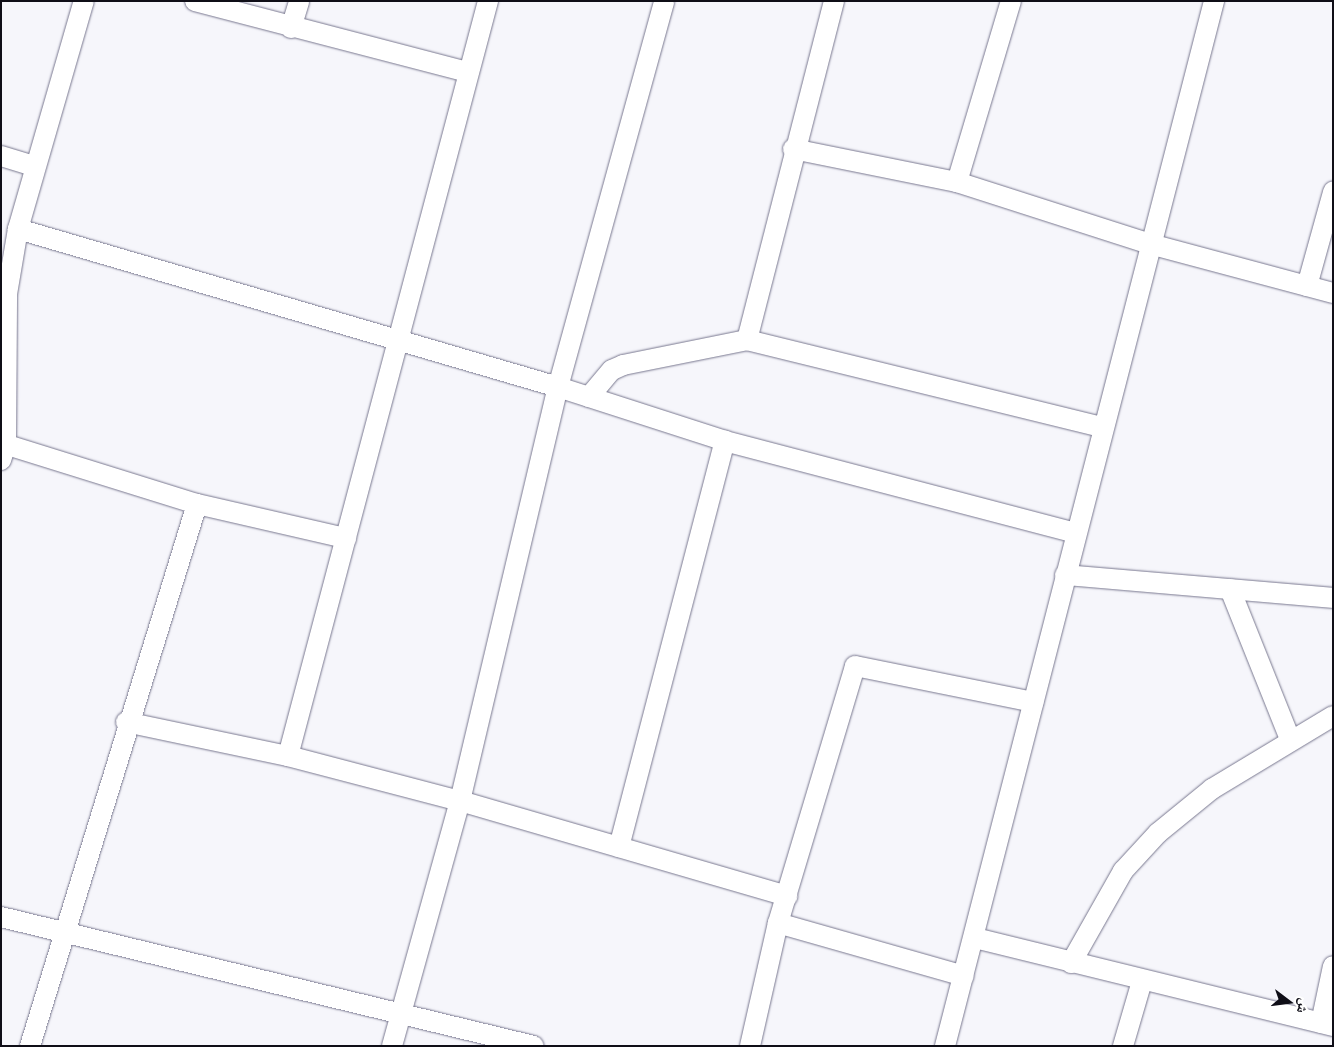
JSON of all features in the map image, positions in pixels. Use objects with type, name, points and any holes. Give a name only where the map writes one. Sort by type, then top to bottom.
[{"type":"street","points":[[84,1],[34,166],[18,229],[7,294],[3,449],[197,504],[346,538]]},
{"type":"street","points":[[195,1],[291,28],[468,72]]},
{"type":"street","points":[[291,28],[299,1]]},
{"type":"street","points":[[288,756],[400,343],[468,72],[488,1]]},
{"type":"street","points":[[392,1046],[460,801],[558,388],[664,1]]},
{"type":"street","points":[[747,340],[793,149],[834,1]]},
{"type":"street","points":[[957,182],[1011,1]]},
{"type":"street","points":[[945,1046],[975,938],[1102,427],[1214,1]]},
{"type":"street","points":[[793,149],[957,182],[1150,244],[1333,293]]},
{"type":"street","points":[[1,156],[34,166]]},
{"type":"street","points":[[1307,286],[1333,192]]},
{"type":"street","points":[[18,229],[400,343],[589,397],[725,441],[1076,533]]},
{"type":"street","points":[[589,397],[612,370],[623,365],[747,340],[1102,427]]},
{"type":"street","points":[[619,847],[725,441]]},
{"type":"street","points":[[30,1046],[61,933],[126,722],[197,504]]},
{"type":"street","points":[[1065,575],[1333,598]]},
{"type":"street","points":[[1230,589],[1290,739]]},
{"type":"street","points":[[750,1046],[778,923],[788,896],[855,666],[1033,702]]},
{"type":"street","points":[[1071,963],[1123,871],[1158,833],[1212,789],[1290,739],[1333,716]]},
{"type":"street","points":[[126,722],[288,756],[460,801],[788,896]]},
{"type":"street","points":[[1,916],[61,933],[401,1011],[534,1046]]},
{"type":"street","points":[[778,923],[964,976]]},
{"type":"street","points":[[975,938],[1142,981],[1327,1025],[1333,966]]},
{"type":"street","points":[[1123,1046],[1142,981]]}]
